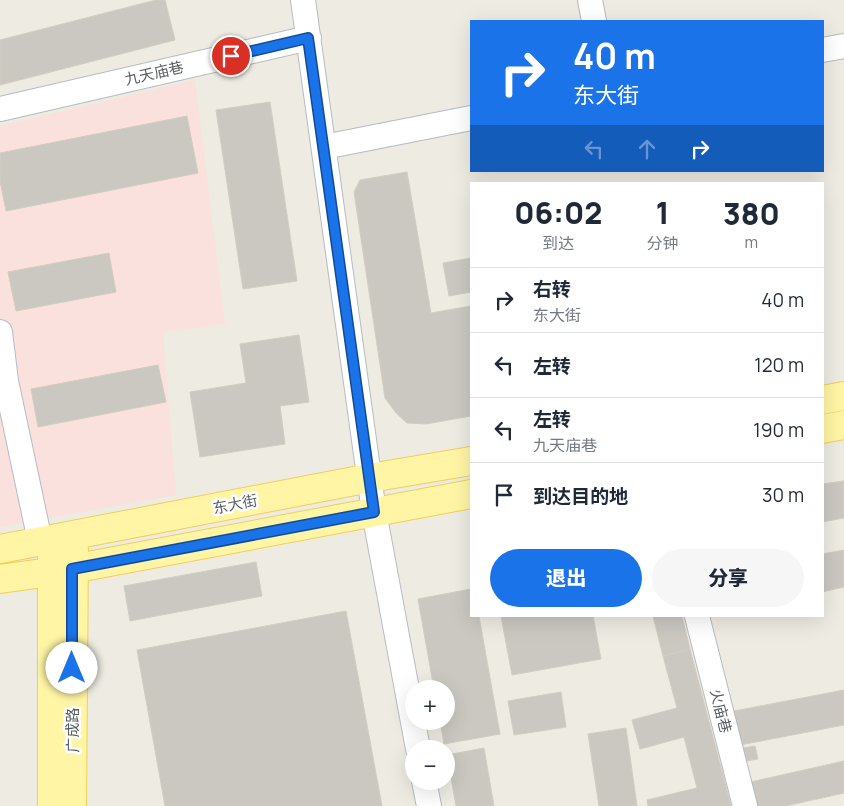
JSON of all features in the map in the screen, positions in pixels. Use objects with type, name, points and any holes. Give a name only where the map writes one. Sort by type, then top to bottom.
[{"type":"main road","points":[[824,400],[844,396]]},
{"type":"main road","points":[[824,429],[844,425]]},
{"type":"main road","name":"东大街","points":[[0,549],[370,478],[470,461]]},
{"type":"main road","points":[[0,579],[62,570],[470,494]]},
{"type":"main road","name":"广成路","points":[[55,538],[62,570],[72,806]]},
{"type":"main road","name":"广成路","points":[[52,806],[62,570]]},
{"type":"street","points":[[303,0],[374,512],[416,740]]},
{"type":"street","points":[[590,0],[594,20]]},
{"type":"street","name":"九天庙巷","points":[[0,109],[308,38]]},
{"type":"street","points":[[824,50],[844,46]]},
{"type":"street","points":[[324,147],[470,118]]},
{"type":"street","points":[[0,332],[6,382],[55,538]]},
{"type":"street","name":"火庙巷","points":[[697,617],[745,806]]},
{"type":"street","points":[[426,790],[429,806]]},
{"type":"shaded area","points":[[195,80],[225,324],[163,332],[176,495],[0,527],[0,126]]},
{"type":"building","points":[[156,0],[165,0],[175,40],[0,85],[0,40]]},
{"type":"building","points":[[270,102],[297,281],[243,289],[216,110]]},
{"type":"building","points":[[187,116],[198,173],[6,211],[0,181],[0,153]]},
{"type":"building","points":[[407,172],[431,313],[470,306],[470,416],[426,424],[407,423],[396,413],[385,398],[354,192],[360,180]]},
{"type":"building","points":[[109,253],[116,292],[16,311],[8,272]]},
{"type":"building","points":[[470,258],[470,292],[449,296],[443,263]]},
{"type":"building","points":[[299,335],[309,402],[280,406],[285,444],[200,457],[190,392],[246,383],[240,344]]},
{"type":"building","points":[[158,365],[166,402],[38,427],[31,389]]},
{"type":"building","points":[[844,481],[844,518],[824,522],[824,484]]},
{"type":"building","points":[[844,550],[844,587],[824,592],[824,554]]},
{"type":"building","points":[[256,562],[262,596],[130,621],[124,586]]},
{"type":"building","points":[[470,589],[470,617],[479,617],[500,734],[455,742],[455,740],[443,740],[442,730],[455,730],[455,680],[432,680],[418,599]]},
{"type":"building","points":[[346,611],[382,806],[165,806],[137,650]]},
{"type":"building","points":[[501,617],[593,617],[601,659],[512,675]]},
{"type":"building","points":[[653,617],[682,617],[690,649],[663,656]]},
{"type":"building","points":[[690,649],[731,806],[648,806],[647,800],[697,788],[684,737],[640,749],[632,720],[677,708],[663,656]]},
{"type":"building","points":[[844,690],[844,725],[735,746],[729,712]]},
{"type":"building","points":[[561,692],[566,727],[514,735],[508,701]]},
{"type":"building","points":[[626,728],[637,806],[599,806],[588,734]]},
{"type":"building","points":[[755,746],[758,759],[739,762],[737,749]]},
{"type":"building","points":[[484,748],[494,806],[456,806],[453,790],[455,790],[455,753]]},
{"type":"building","points":[[844,761],[844,793],[786,806],[751,806],[746,783]]},
{"type":"route","points":[[72,668],[72,569],[374,512],[308,38],[231,56]]}]
